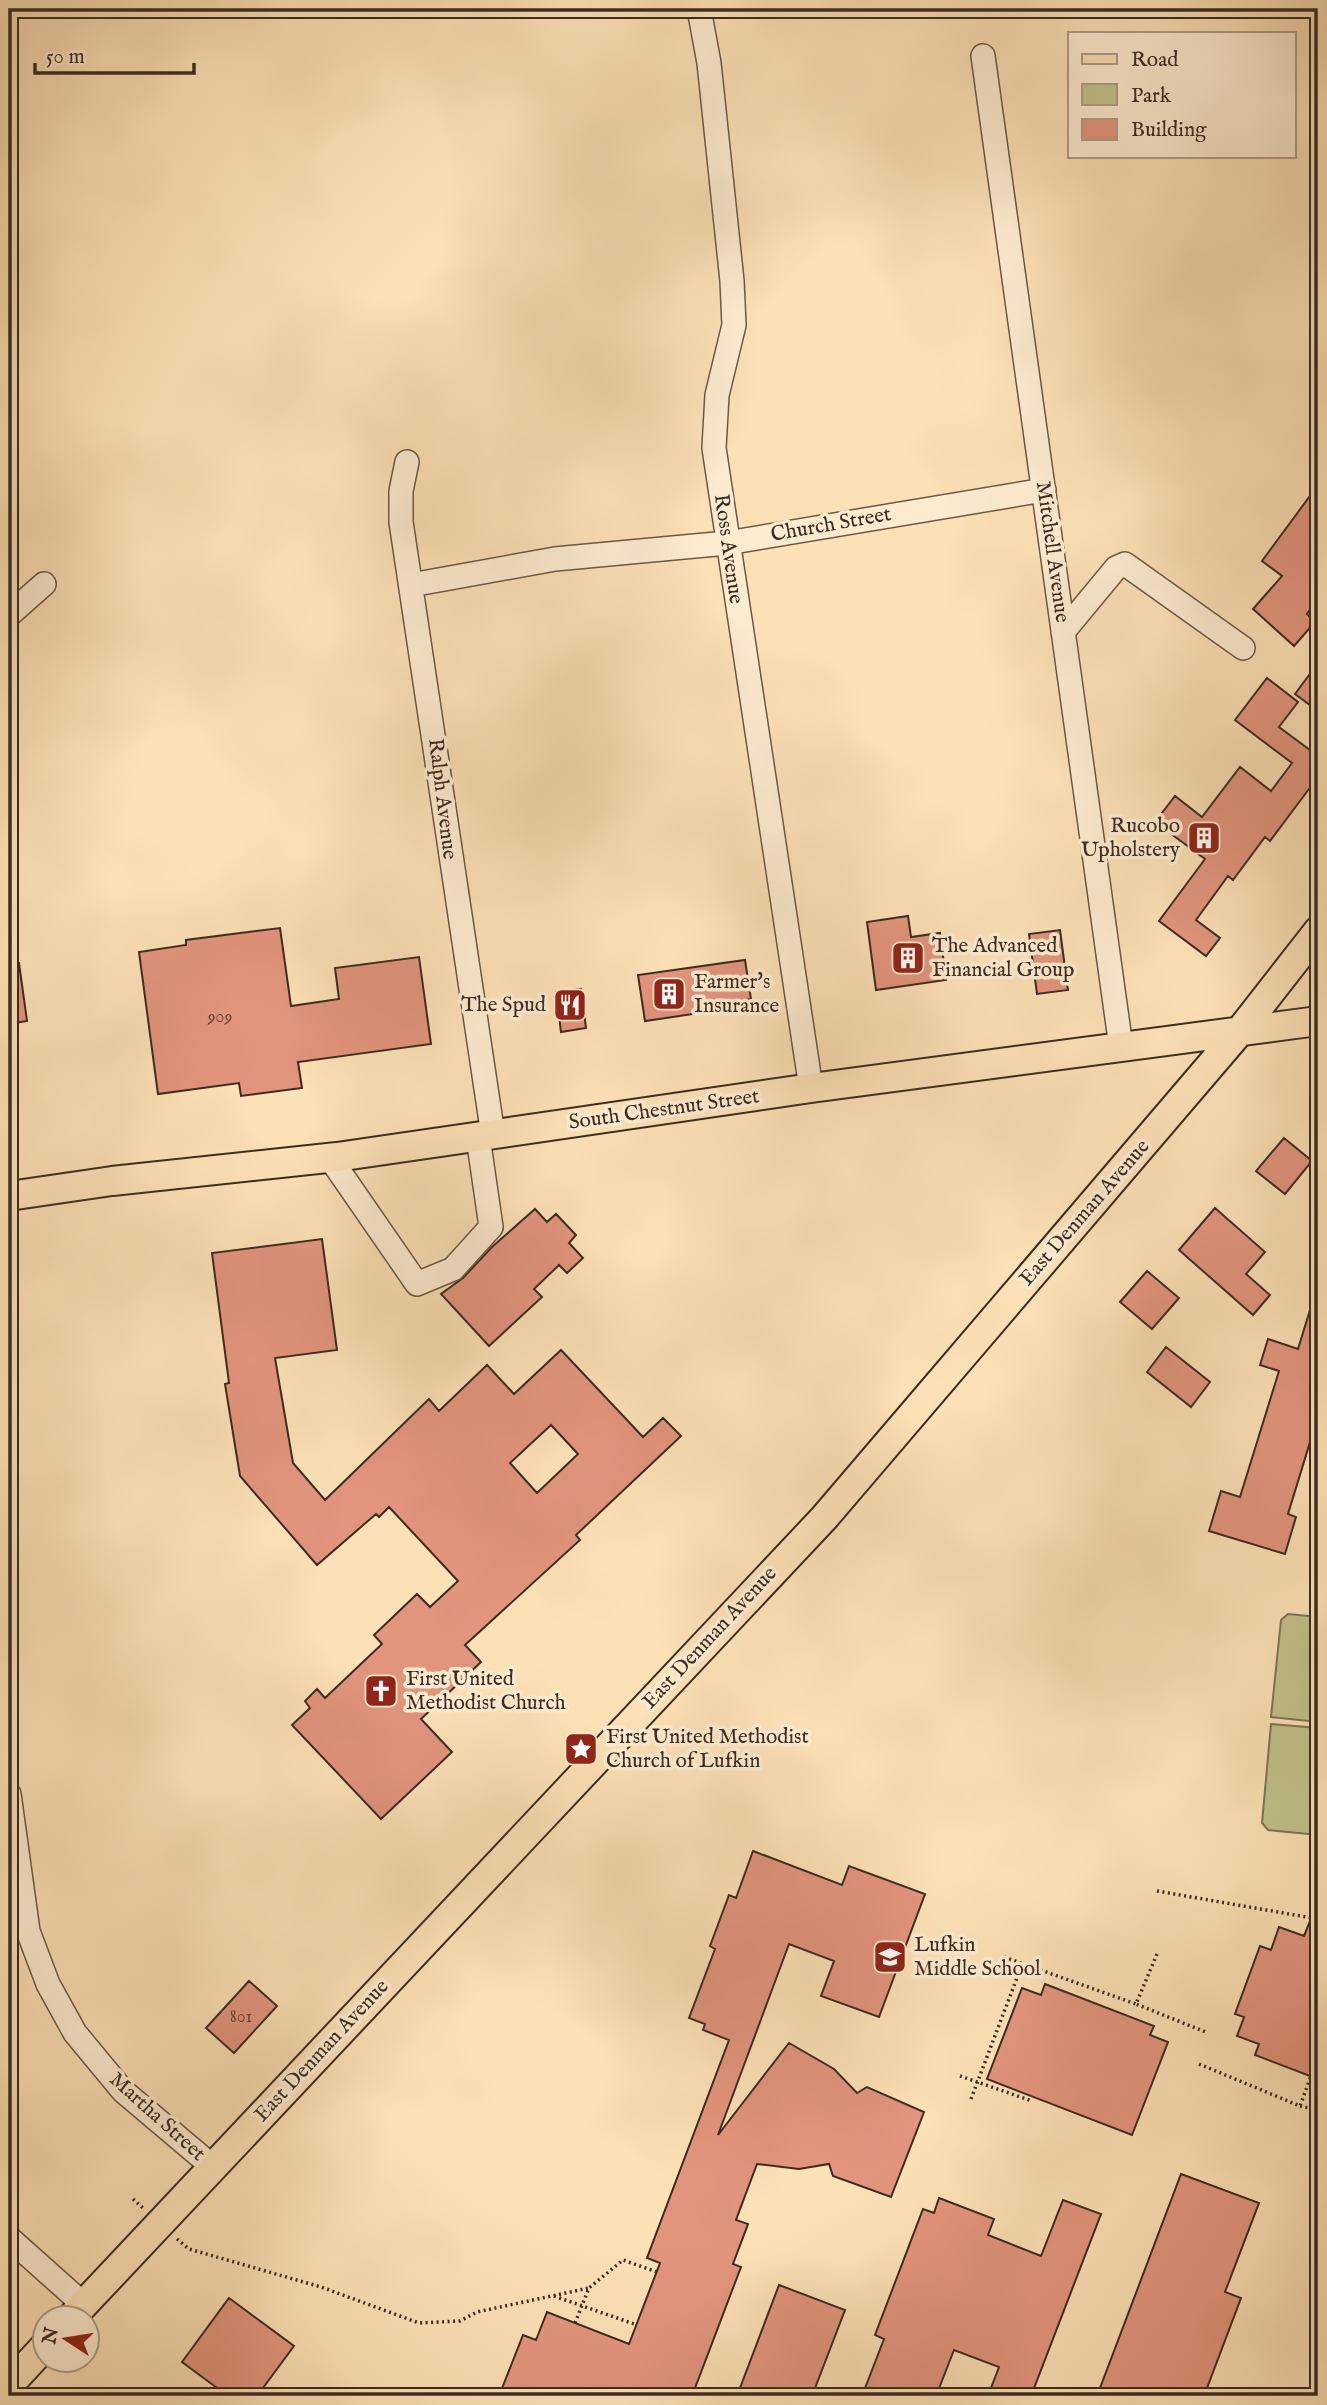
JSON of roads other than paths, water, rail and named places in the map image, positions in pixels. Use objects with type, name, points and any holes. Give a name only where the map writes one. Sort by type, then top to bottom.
[{"type":"main road","name":"East Denman Avenue","points":[[84,2304],[824,1518],[1240,1031],[1318,931]]},
{"type":"main road","name":"South Chestnut Street","points":[[9,1196],[112,1181],[330,1158],[811,1088],[1318,1021]]},
{"type":"main road","points":[[9,2385],[32,2360]]},
{"type":"street","name":"Ross Avenue","points":[[699,9],[709,63],[732,281],[734,325],[717,395],[714,448],[811,1088]]},
{"type":"street","name":"Mitchell Avenue","points":[[983,57],[1121,1047]]},
{"type":"street","name":"Ralph Avenue","points":[[330,1158],[417,1284],[453,1269],[491,1227],[485,1136],[401,522],[401,482],[407,462]]},
{"type":"street","name":"Church Street","points":[[411,585],[555,559],[727,543],[1044,489]]},
{"type":"street","points":[[1063,632],[1116,568],[1125,564],[1243,648]]},
{"type":"street","points":[[9,615],[44,584]]},
{"type":"street","name":"Martha Street","points":[[9,1794],[28,1931],[48,1984],[75,2033],[123,2091],[214,2167]]},
{"type":"street","points":[[9,2238],[70,2304]]},
{"type":"place","name":"Rucobo Upholstery","points":[[1204,838]]},
{"type":"place","name":"The Advanced Financial Group","points":[[908,958]]},
{"type":"place","name":"Farmer's Insurance","points":[[669,994]]},
{"type":"place","name":"The Spud","points":[[570,1005]]},
{"type":"place","name":"First United Methodist Church","points":[[381,1691]]},
{"type":"place","name":"First United Methodist Church of Lufkin","points":[[581,1749]]},
{"type":"place","name":"Lufkin Middle School","points":[[890,1957]]}]
